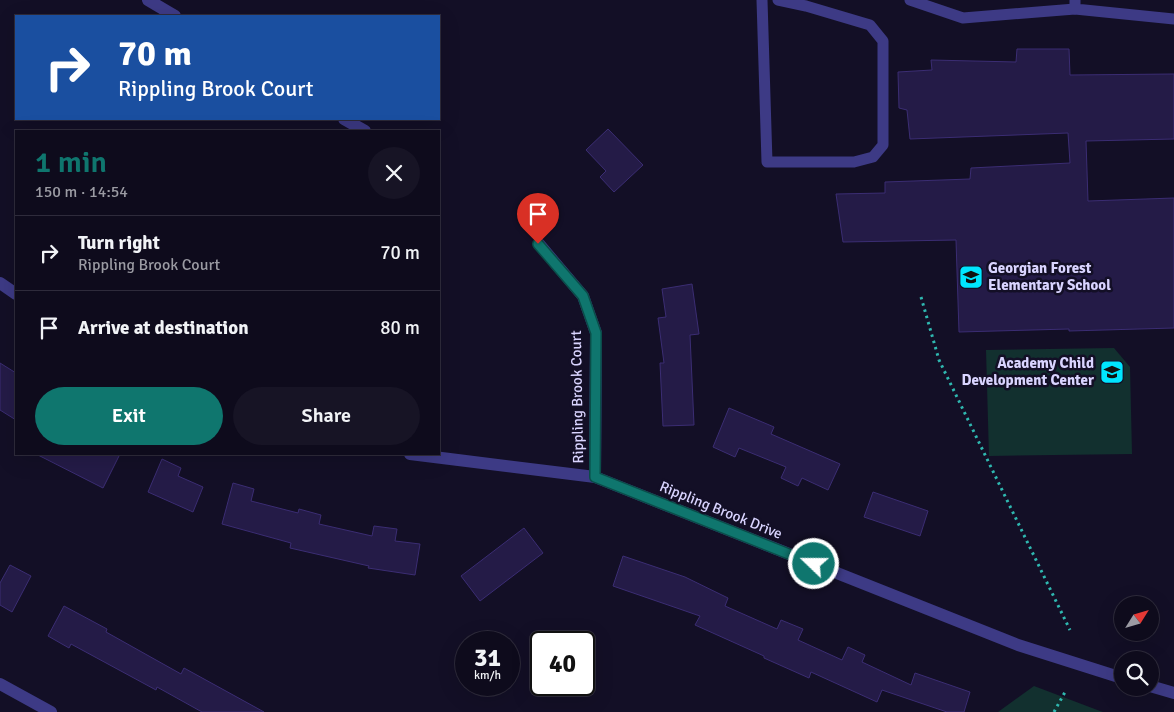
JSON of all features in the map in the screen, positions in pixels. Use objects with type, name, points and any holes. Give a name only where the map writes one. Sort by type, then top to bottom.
[{"type":"street","points":[[148,0],[173,15]]},
{"type":"street","points":[[346,120],[363,130]]},
{"type":"street","name":"Rippling Brook Court","points":[[538,244],[583,296],[596,333],[595,477]]},
{"type":"street","points":[[0,283],[15,293]]},
{"type":"street","name":"Rippling Brook Drive","points":[[418,455],[595,477],[1018,645],[1114,675]]},
{"type":"street","points":[[0,684],[51,712]]},
{"type":"street","points":[[1159,689],[1174,693]]},
{"type":"lane","points":[[762,0],[767,162],[854,162],[874,157],[883,145],[883,41],[870,25],[806,6],[778,0]]},
{"type":"lane","points":[[910,0],[963,18],[1075,5],[1174,19]]},
{"type":"path","points":[[921,297],[939,360],[1070,630]]},
{"type":"path","points":[[1054,712],[1065,692]]},
{"type":"green space","points":[[1114,348],[1130,367],[1132,454],[989,456],[986,350]]},
{"type":"green space","points":[[1034,686],[1100,711],[1103,712],[998,712]]},
{"type":"building","points":[[1017,49],[1069,49],[1070,75],[1174,74],[1174,139],[1086,141],[1088,201],[1174,198],[1174,328],[959,332],[956,240],[843,242],[836,194],[885,193],[885,182],[970,179],[971,168],[1070,163],[1068,133],[910,139],[907,110],[899,108],[898,72],[932,70],[931,60],[1016,62]]},
{"type":"building","points":[[608,129],[643,165],[614,192],[600,177],[606,171],[586,150]]},
{"type":"building","points":[[692,284],[699,334],[690,335],[694,425],[663,426],[660,363],[664,363],[658,318],[666,317],[662,289]]},
{"type":"building","points":[[0,363],[15,372],[15,419],[0,410]]},
{"type":"building","points":[[729,408],[774,427],[771,434],[840,464],[828,490],[802,478],[798,486],[781,478],[786,467],[739,448],[735,457],[713,447]]},
{"type":"building","points":[[38,455],[120,455],[103,488]]},
{"type":"building","points":[[162,459],[181,468],[178,476],[203,487],[193,512],[148,492]]},
{"type":"building","points":[[233,483],[254,489],[251,501],[298,513],[299,509],[321,515],[319,524],[372,536],[374,526],[397,529],[395,541],[420,544],[415,575],[368,568],[369,566],[290,548],[291,543],[222,524]]},
{"type":"building","points":[[873,492],[928,511],[920,536],[864,517]]},
{"type":"building","points":[[524,528],[543,553],[480,601],[461,576]]},
{"type":"building","points":[[623,556],[685,577],[728,598],[725,606],[777,629],[781,620],[803,629],[798,640],[842,660],[848,647],[865,655],[862,662],[911,685],[915,673],[970,692],[964,712],[947,712],[882,690],[877,702],[811,672],[809,678],[764,658],[764,656],[695,625],[700,616],[613,586]]},
{"type":"building","points":[[10,565],[31,576],[12,612],[0,605],[0,583]]},
{"type":"building","points":[[64,606],[107,629],[106,632],[181,674],[184,668],[264,712],[202,712],[157,687],[156,690],[71,644],[69,648],[48,636]]},
{"type":"place","name":"Georgian Forest Elementary School","points":[[971,277]]},
{"type":"place","name":"Academy Child Development Center","points":[[1112,372]]},
{"type":"route","points":[[538,244],[583,296],[596,333],[595,477],[814,564]]}]
